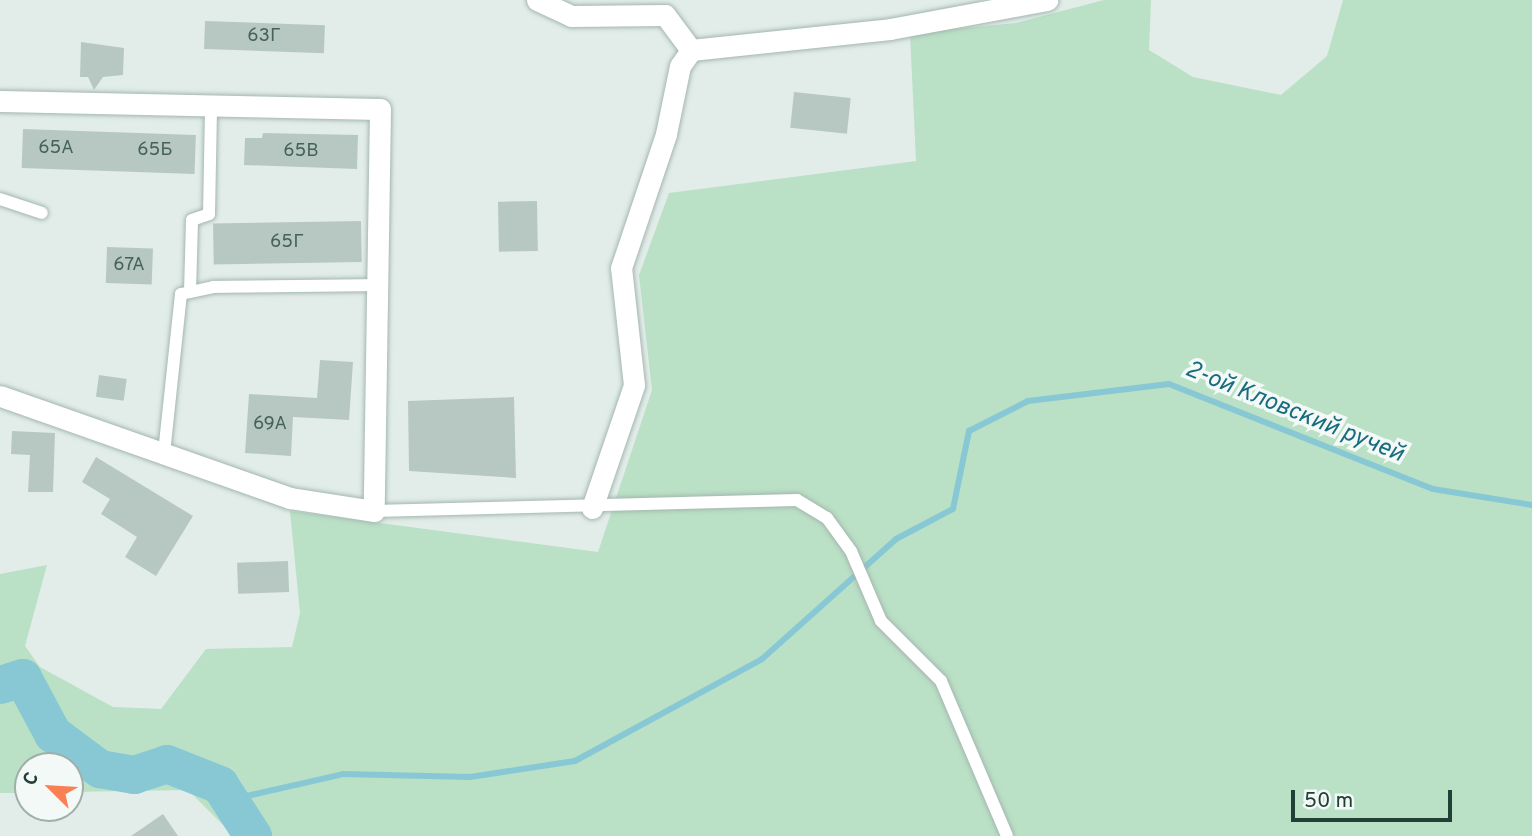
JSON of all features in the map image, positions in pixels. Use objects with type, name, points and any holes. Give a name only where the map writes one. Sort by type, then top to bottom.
[{"type":"street","points":[[537,0],[571,16],[669,7],[691,50]]},
{"type":"street","points":[[592,508],[634,385],[621,268],[666,134],[680,65],[691,50],[890,29],[1047,0]]},
{"type":"street","points":[[0,102],[380,109],[374,511],[290,498],[0,396]]},
{"type":"lane","points":[[190,292],[192,220],[209,214],[211,105]]},
{"type":"lane","points":[[0,199],[42,213]]},
{"type":"lane","points":[[164,453],[181,293],[378,285]]},
{"type":"lane","points":[[374,511],[592,508],[797,500],[827,517],[852,551],[881,621],[941,681],[1007,836]]},
{"type":"green space","points":[[1104,0],[1151,0],[1149,50],[1193,77],[1281,95],[1327,56],[1343,0],[1532,0],[1532,836],[234,836],[188,790],[84,792],[84,752],[14,752],[14,793],[0,793],[0,574],[47,565],[25,646],[40,667],[113,707],[161,709],[206,649],[292,647],[300,613],[290,511],[598,552],[652,390],[639,275],[669,193],[916,161],[910,33],[1016,23]]},
{"type":"building","points":[[205,21],[325,25],[324,53],[204,49]]},
{"type":"building","points":[[81,42],[124,48],[123,75],[103,77],[94,90],[88,77],[80,77]]},
{"type":"building","points":[[794,92],[851,98],[847,134],[790,128]]},
{"type":"building","points":[[23,129],[196,135],[195,174],[22,168]]},
{"type":"building","points":[[263,133],[358,135],[357,169],[244,165],[245,138],[262,138]]},
{"type":"building","points":[[537,201],[538,251],[499,252],[498,202]]},
{"type":"building","points":[[361,221],[362,262],[214,265],[213,224]]},
{"type":"building","points":[[107,247],[153,249],[152,285],[106,283]]},
{"type":"building","points":[[320,360],[353,362],[349,420],[293,417],[291,456],[245,453],[249,394],[317,398]]},
{"type":"building","points":[[99,375],[127,379],[124,401],[96,397]]},
{"type":"building","points":[[514,397],[516,478],[409,471],[408,401]]},
{"type":"building","points":[[12,431],[55,433],[53,492],[28,492],[30,455],[11,454]]},
{"type":"building","points":[[96,457],[193,516],[156,576],[125,557],[137,537],[101,514],[110,499],[82,482]]},
{"type":"building","points":[[288,561],[289,592],[238,594],[237,563]]},
{"type":"building","points":[[163,814],[178,836],[131,836]]},
{"type":"waterway","name":"2-ой Кловский ручей","points":[[229,800],[343,774],[470,777],[575,761],[762,659],[896,539],[953,509],[969,431],[1028,401],[1169,384],[1433,489],[1532,505]]},
{"type":"waterway","points":[[0,685],[23,678],[53,734],[100,769],[134,775],[167,764],[220,785],[253,836]]}]
